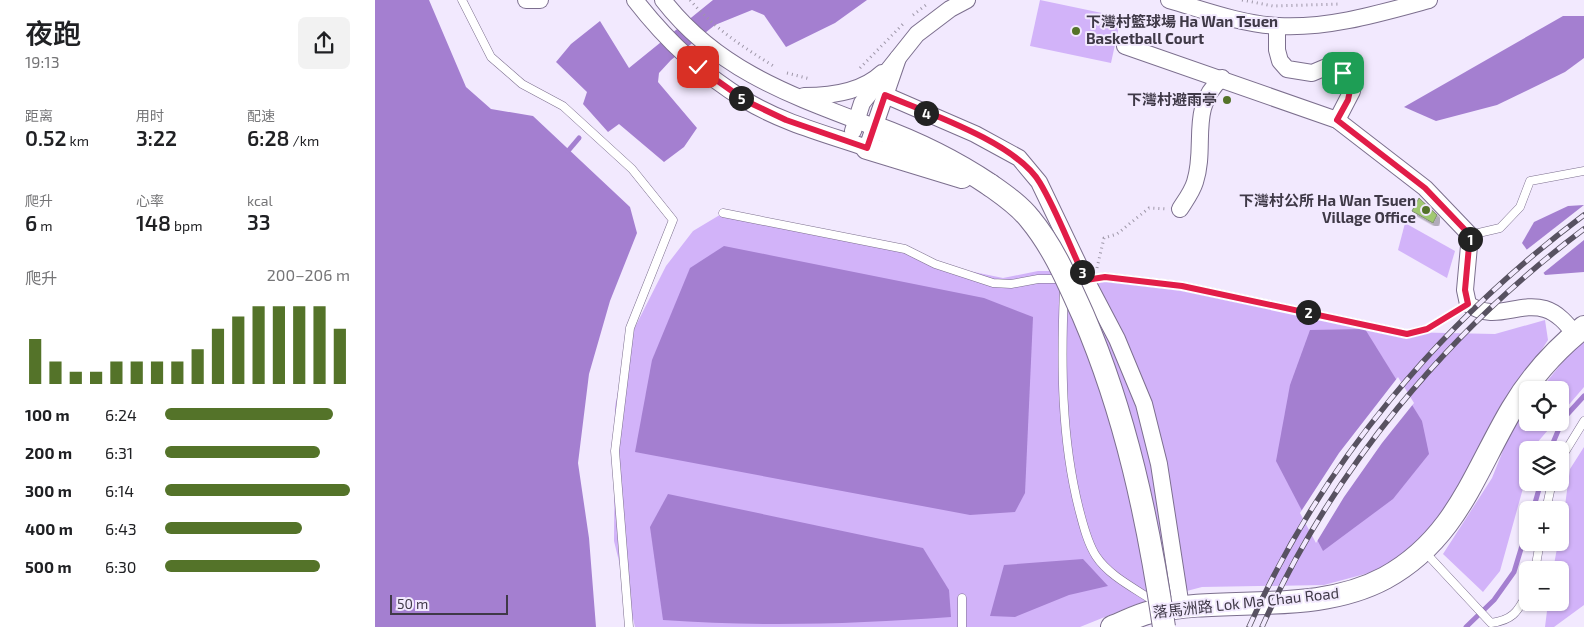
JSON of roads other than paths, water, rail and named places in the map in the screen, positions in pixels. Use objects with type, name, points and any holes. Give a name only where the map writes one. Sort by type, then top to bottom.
[{"type":"street","points":[[526,0],[539,0]]},
{"type":"street","points":[[635,0],[660,32],[678,50],[746,101],[786,120],[862,134]]},
{"type":"street","points":[[663,0],[676,17],[702,42],[726,61],[765,84],[792,95],[862,134],[911,152],[989,185],[1009,198],[1029,218],[1059,262],[1094,341],[1122,420],[1171,615]]},
{"type":"street","points":[[862,134],[862,103],[917,34],[950,9],[967,0]]},
{"type":"street","points":[[1169,0],[1241,19],[1277,26],[1334,22],[1429,0]]},
{"type":"street","points":[[1277,26],[1277,50],[1280,61],[1287,69],[1311,73],[1331,66],[1352,81],[1348,100],[1337,120]]},
{"type":"street","points":[[1125,46],[1222,78],[1337,120],[1425,188],[1470,235],[1465,290],[1468,304],[1484,312],[1545,309],[1580,330]]},
{"type":"street","points":[[862,134],[885,95],[897,59]]},
{"type":"street","points":[[792,95],[830,96],[856,88],[879,76],[897,59]]},
{"type":"street","points":[[1180,209],[1195,183],[1202,147],[1199,119],[1211,87],[1222,78]]},
{"type":"street","points":[[885,95],[975,134],[1019,158],[1039,182],[1083,275],[1117,339],[1144,404],[1159,464],[1171,615]]},
{"type":"street","name":"落馬洲路 Lok Ma Chau Road","points":[[1113,627],[1150,612],[1171,615],[1332,596],[1367,586],[1385,577],[1424,551],[1453,518],[1466,497],[1501,428],[1526,388],[1544,365],[1580,330]]},
{"type":"lane","points":[[462,0],[491,57],[522,84],[563,106],[607,145],[632,169],[673,220],[631,328],[615,451],[629,627]]},
{"type":"lane","points":[[1470,235],[1500,228],[1520,207],[1530,182],[1584,172]]},
{"type":"lane","points":[[723,213],[905,249],[935,264],[993,283],[1011,284],[1083,275],[1182,286],[1407,334],[1427,329],[1468,304]]},
{"type":"lane","points":[[1065,278],[1062,393],[1071,478],[1084,527],[1096,556],[1131,587],[1171,615]]},
{"type":"lane","points":[[1569,445],[1584,421]]},
{"type":"lane","points":[[1424,551],[1473,606],[1491,623],[1507,620],[1519,609]]},
{"type":"lane","points":[[962,598],[962,627]]},
{"type":"waterway","points":[[568,151],[579,138]]},
{"type":"waterway","points":[[1554,441],[1563,419],[1584,396]]},
{"type":"waterway","points":[[1536,501],[1538,491]]},
{"type":"waterway","points":[[1466,627],[1494,600],[1514,572],[1520,551]]},
{"type":"railway","points":[[1249,627],[1278,567],[1312,508],[1349,453],[1390,400],[1434,349],[1482,301],[1584,215]]},
{"type":"railway","points":[[1262,627],[1290,569],[1323,513],[1359,459],[1398,408],[1440,359],[1486,313],[1534,269],[1584,229]]},
{"type":"place","name":"下灣村籃球場 Ha Wan Tsuen Basketball Court","points":[[1076,31]]},
{"type":"place","name":"下灣村避雨亭","points":[[1227,100]]},
{"type":"place","name":"下灣村公所 Ha Wan Tsuen Village Office","points":[[1426,210]]}]
